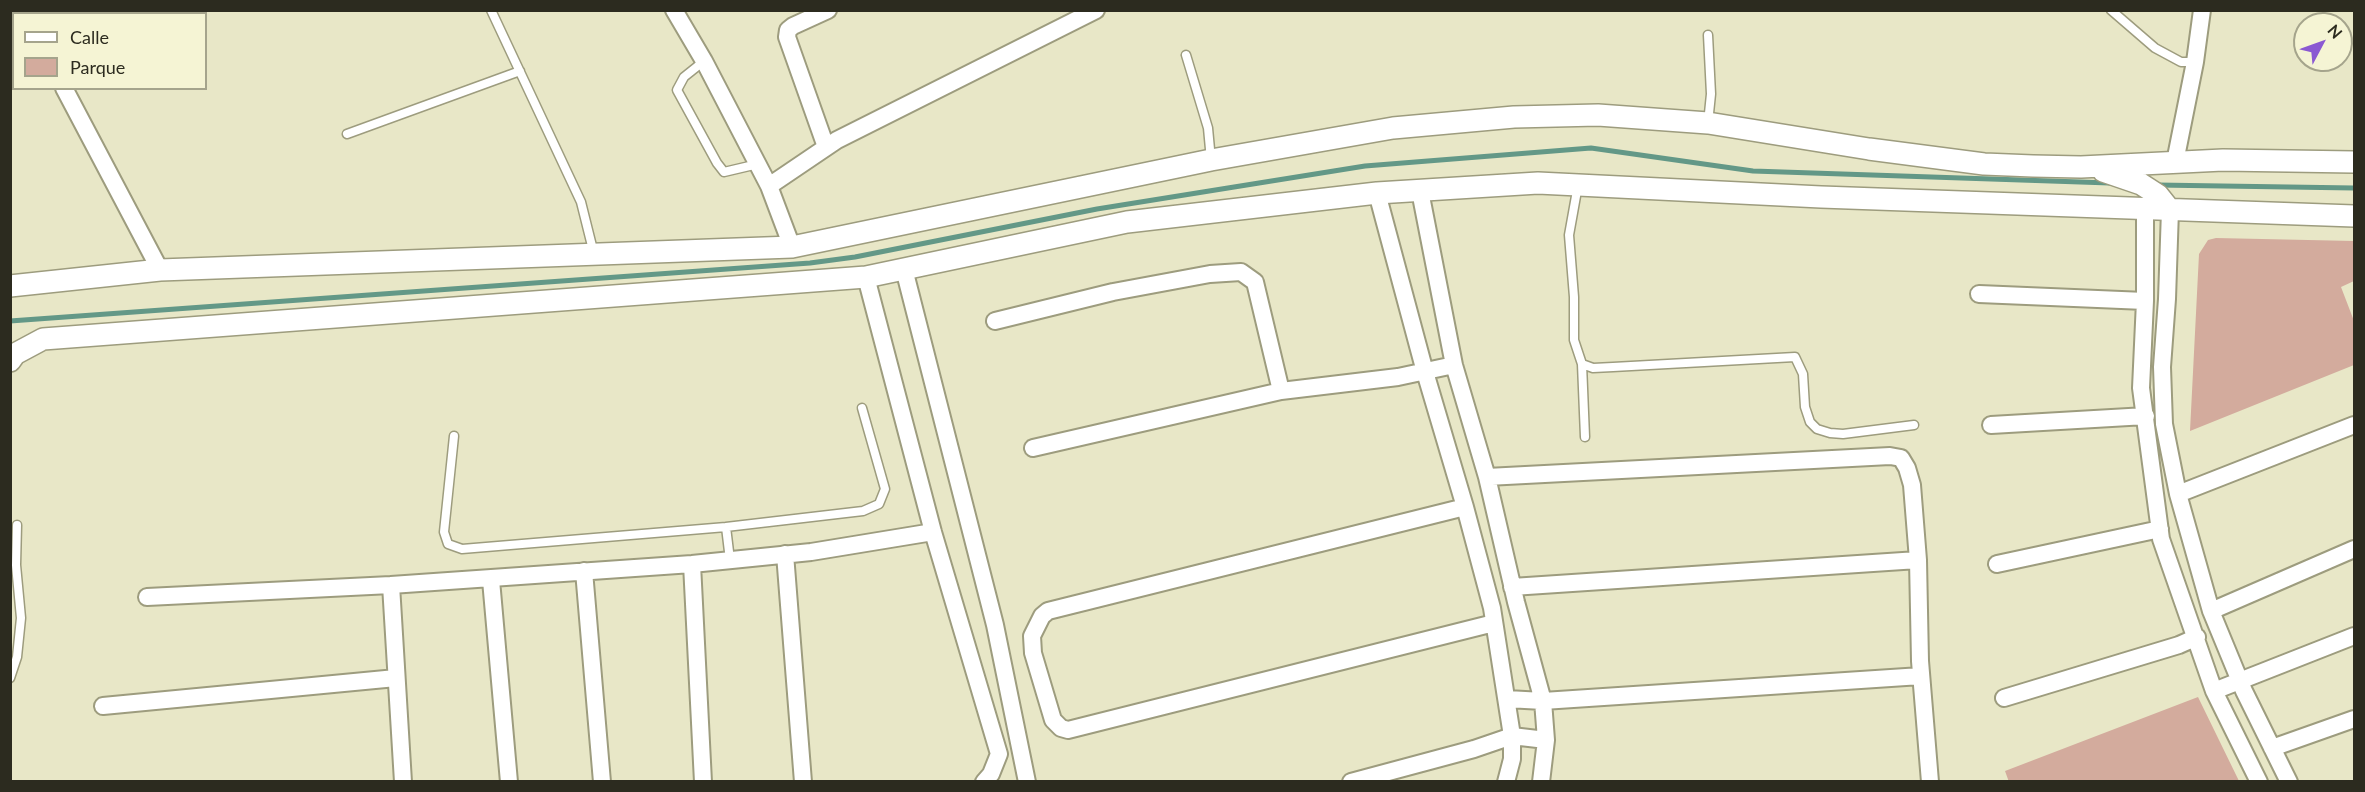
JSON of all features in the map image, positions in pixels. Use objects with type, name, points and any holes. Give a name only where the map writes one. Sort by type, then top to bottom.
[{"type":"street","points":[[674,10],[704,61],[769,186],[792,247]]},
{"type":"street","points":[[826,147],[787,38],[788,30],[793,26],[828,10]]},
{"type":"street","points":[[769,186],[826,147],[1096,10]]},
{"type":"street","points":[[2175,162],[2195,62],[2202,10]]},
{"type":"street","points":[[65,90],[160,270]]},
{"type":"street","points":[[10,286],[160,270],[792,247],[1211,160],[1393,128],[1514,117],[1598,114],[1708,123],[1869,149],[1984,164],[2081,167],[2223,160],[2355,162]]},
{"type":"street","points":[[2081,167],[2115,174],[2142,184],[2158,195],[2170,210],[2162,367],[2164,423],[2178,494],[2211,611],[2240,680],[2289,782]]},
{"type":"street","points":[[12,356],[43,339],[866,277],[1127,222],[1377,193],[1538,183],[1821,197],[2355,216]]},
{"type":"street","points":[[1420,191],[1454,365],[1487,477],[1514,594],[1543,701],[1546,740],[1540,782]]},
{"type":"street","points":[[1377,193],[1425,372],[1465,507],[1493,616],[1512,736],[1512,759],[1506,782]]},
{"type":"street","points":[[2145,210],[2145,301],[2141,388],[2161,539],[2214,691],[2259,782]]},
{"type":"street","points":[[904,269],[994,626],[1028,782]]},
{"type":"street","points":[[995,321],[1113,292],[1210,274],[1242,272],[1255,282],[1281,391]]},
{"type":"street","points":[[866,277],[933,532],[999,754],[991,774],[984,782]]},
{"type":"street","points":[[1979,294],[2145,301]]},
{"type":"street","points":[[1033,448],[1281,391],[1425,372],[1454,365]]},
{"type":"street","points":[[1991,425],[2146,416]]},
{"type":"street","points":[[2178,494],[2355,425]]},
{"type":"street","points":[[1487,477],[1890,456],[1901,458],[1912,485],[1918,560],[1921,676],[1930,782]]},
{"type":"street","points":[[1465,507],[1048,611],[1042,616],[1032,636],[1033,653],[1053,720],[1061,728],[1068,730],[1493,616],[1514,594],[1918,560]]},
{"type":"street","points":[[1996,564],[2160,529]]},
{"type":"street","points":[[147,597],[491,580],[692,564],[785,554],[933,532]]},
{"type":"street","points":[[2211,611],[2355,549]]},
{"type":"street","points":[[785,554],[802,782]]},
{"type":"street","points":[[692,564],[703,782]]},
{"type":"street","points":[[584,572],[602,782]]},
{"type":"street","points":[[491,580],[509,782]]},
{"type":"street","points":[[391,585],[403,782]]},
{"type":"street","points":[[2214,691],[2355,636]]},
{"type":"street","points":[[2004,698],[2179,645],[2197,637]]},
{"type":"street","points":[[1507,699],[1543,701],[1921,676]]},
{"type":"street","points":[[103,706],[396,678]]},
{"type":"street","points":[[2272,748],[2355,718]]},
{"type":"street","points":[[1351,782],[1474,749],[1512,736],[1546,740]]},
{"type":"lane","points":[[491,10],[581,202],[594,254]]},
{"type":"lane","points":[[2111,10],[2155,48],[2181,62],[2195,62]]},
{"type":"lane","points":[[1708,35],[1711,94],[1708,123]]},
{"type":"lane","points":[[1186,54],[1208,128],[1211,160]]},
{"type":"lane","points":[[704,61],[684,77],[676,90],[724,172],[758,164]]},
{"type":"lane","points":[[347,134],[520,71]]},
{"type":"lane","points":[[1578,185],[1569,235],[1574,297],[1574,340],[1582,364],[1585,437]]},
{"type":"lane","points":[[1582,364],[1593,368],[1795,357],[1803,374],[1810,422],[1817,429],[1843,434],[1914,425]]},
{"type":"lane","points":[[454,436],[444,532],[448,544],[462,549],[726,527],[863,511],[879,504],[885,489],[862,408]]},
{"type":"lane","points":[[10,678],[17,657],[21,618],[16,565],[17,525]]},
{"type":"lane","points":[[726,527],[730,560]]},
{"type":"green space","points":[[2216,238],[2354,241],[2354,281],[2341,287],[2354,321],[2354,365],[2190,431],[2199,254],[2208,240]]},
{"type":"green space","points":[[2198,697],[2239,781],[2009,782],[2005,771]]},
{"type":"waterway","points":[[10,321],[810,263],[855,257],[1097,209],[1365,166],[1591,148],[1753,171],[2110,183]]},
{"type":"waterway","points":[[2157,185],[2354,188]]}]
